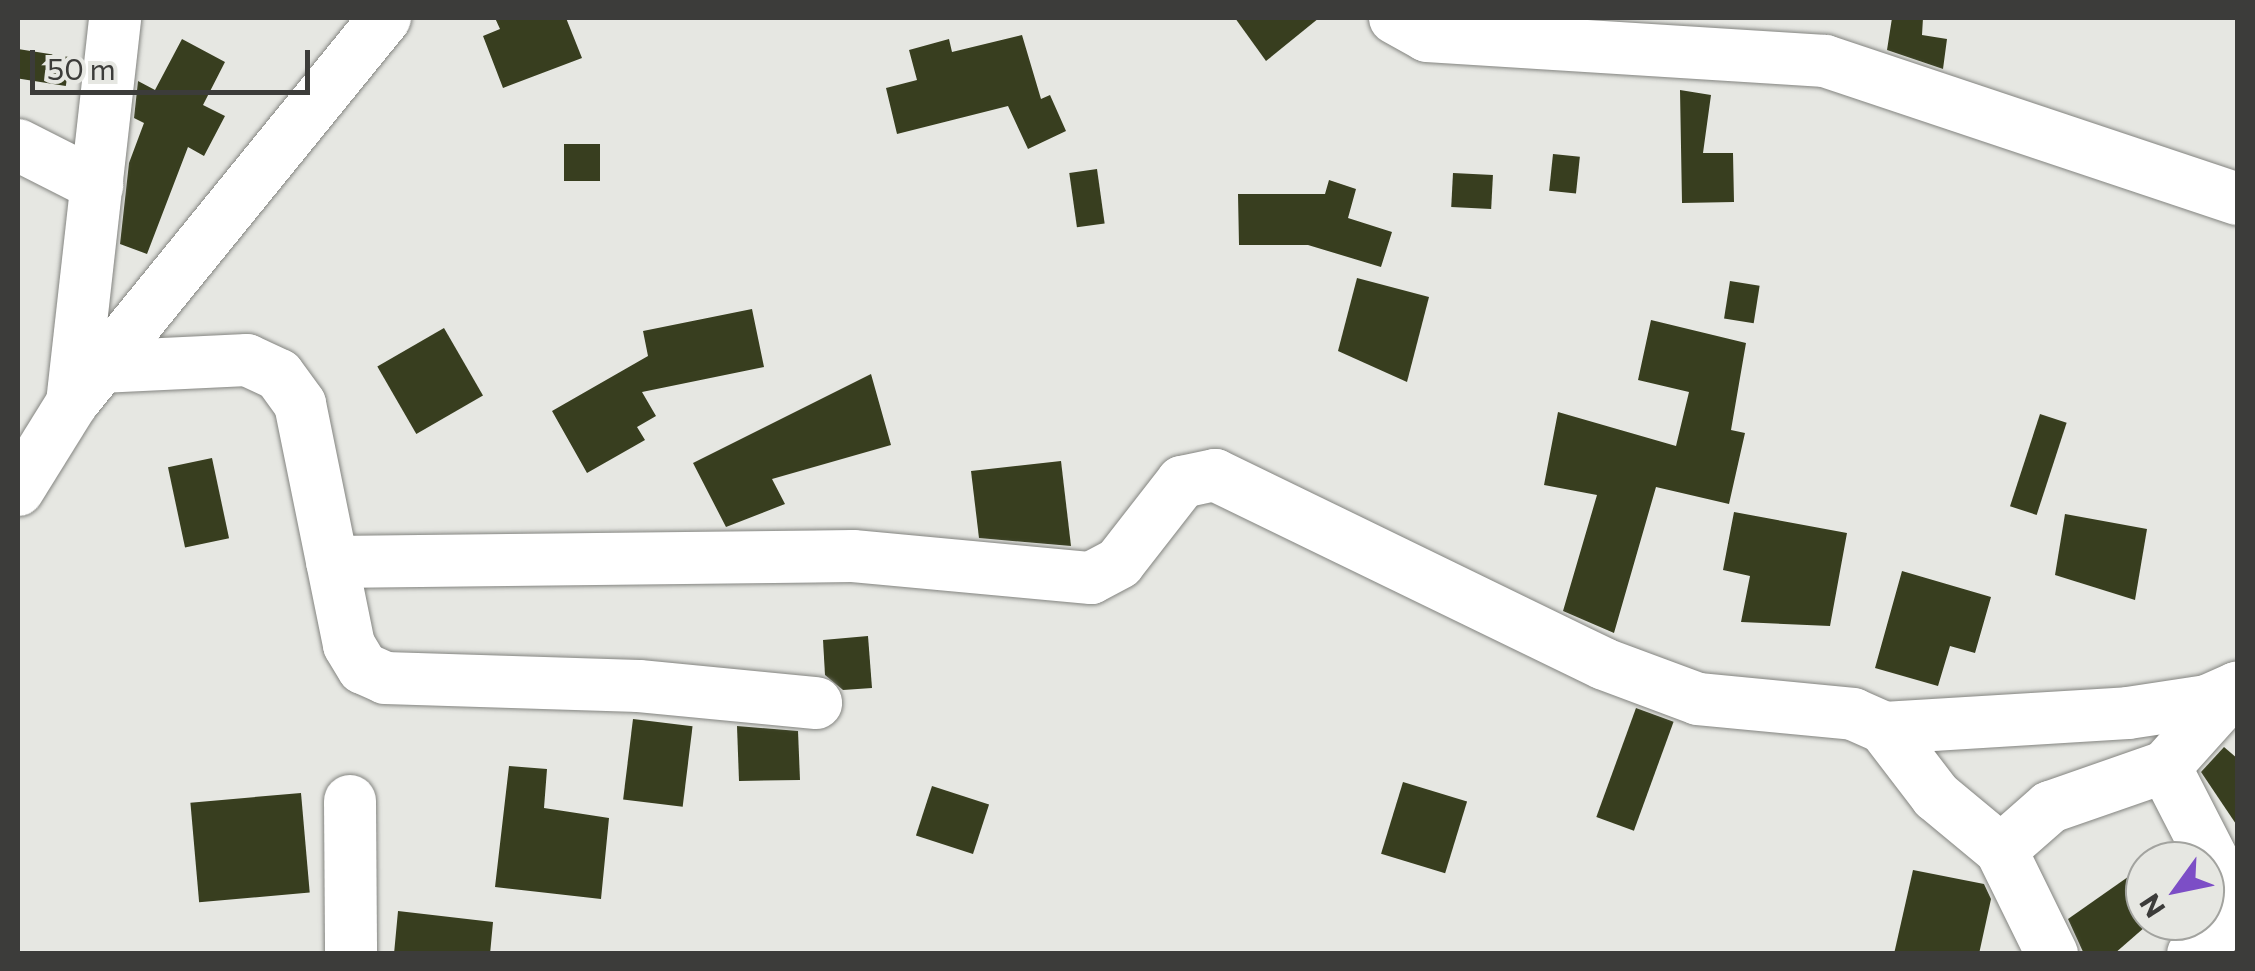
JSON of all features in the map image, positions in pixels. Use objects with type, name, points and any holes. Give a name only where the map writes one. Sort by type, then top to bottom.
[{"type":"street","points":[[86,385],[97,186],[115,18]]},
{"type":"street","points":[[18,490],[86,385],[385,18]]},
{"type":"street","points":[[1395,18],[1426,36],[1825,61],[2238,200]]},
{"type":"street","points":[[18,145],[97,186]]},
{"type":"street","points":[[86,385],[248,360],[279,375],[300,404],[348,644],[363,668],[385,678],[638,686],[816,703]]},
{"type":"street","points":[[332,562],[853,556],[1091,578],[1119,562],[1182,482],[1214,476],[1635,676],[1698,700],[1853,714],[1884,728],[2128,713],[2207,702],[2237,687]]},
{"type":"street","points":[[2001,850],[2050,807],[2165,768],[2237,687]]},
{"type":"street","points":[[1884,728],[1936,796],[2001,850],[2052,954]]},
{"type":"street","points":[[2165,768],[2238,910],[2193,954]]},
{"type":"street","points":[[350,802],[352,954]]},
{"type":"building","points":[[495,18],[566,18],[582,58],[503,88],[483,36],[500,29]]},
{"type":"building","points":[[1235,18],[1319,18],[1266,61]]},
{"type":"building","points":[[1892,18],[1923,18],[1922,35],[1947,39],[1943,69],[1887,50]]},
{"type":"building","points":[[1022,35],[1041,99],[1050,95],[1066,131],[1028,149],[1008,106],[897,134],[886,88],[917,80],[909,50],[949,39],[952,52]]},
{"type":"building","points":[[182,39],[225,62],[203,105],[225,116],[204,156],[188,147],[147,254],[120,244],[129,163],[144,123],[134,118],[138,81],[155,90]]},
{"type":"building","points":[[18,49],[70,57],[66,86],[18,78]]},
{"type":"building","points":[[1680,90],[1711,95],[1703,153],[1733,153],[1734,202],[1682,203]]},
{"type":"building","points":[[564,144],[600,144],[600,181],[564,181]]},
{"type":"building","points":[[1553,154],[1580,157],[1576,194],[1549,191]]},
{"type":"building","points":[[1097,169],[1105,223],[1077,227],[1069,173]]},
{"type":"building","points":[[1453,173],[1493,175],[1491,209],[1451,207]]},
{"type":"building","points":[[1329,180],[1356,189],[1348,218],[1392,232],[1381,267],[1308,245],[1239,245],[1238,194],[1325,194]]},
{"type":"building","points":[[1357,278],[1429,297],[1407,382],[1338,351]]},
{"type":"building","points":[[1730,281],[1760,286],[1754,323],[1724,319]]},
{"type":"building","points":[[752,309],[764,367],[642,392],[656,416],[637,427],[645,440],[587,473],[552,411],[648,356],[643,331]]},
{"type":"building","points":[[1651,320],[1746,343],[1731,430],[1745,433],[1729,504],[1656,487],[1614,633],[1563,611],[1597,495],[1544,485],[1558,412],[1676,446],[1689,392],[1638,380]]},
{"type":"building","points":[[444,328],[483,396],[416,434],[377,366]]},
{"type":"building","points":[[871,374],[891,445],[772,479],[785,504],[726,527],[693,463]]},
{"type":"building","points":[[2040,414],[2067,423],[2037,515],[2010,506]]},
{"type":"building","points":[[212,458],[229,538],[185,548],[168,467]]},
{"type":"building","points":[[1061,461],[1071,546],[979,538],[971,471]]},
{"type":"building","points":[[1734,512],[1847,533],[1830,626],[1741,622],[1750,576],[1723,570]]},
{"type":"building","points":[[2065,514],[2147,529],[2135,600],[2055,575]]},
{"type":"building","points":[[1902,571],[1991,597],[1975,653],[1950,646],[1938,686],[1875,668]]},
{"type":"building","points":[[868,636],[872,688],[843,690],[825,675],[823,640]]},
{"type":"building","points":[[1636,708],[1674,722],[1634,831],[1596,817]]},
{"type":"building","points":[[633,719],[693,726],[683,807],[623,799]]},
{"type":"building","points":[[737,726],[798,731],[800,780],[739,781]]},
{"type":"building","points":[[2224,747],[2238,759],[2238,827],[2201,772]]},
{"type":"building","points":[[509,766],[547,769],[544,808],[609,818],[601,899],[495,887]]},
{"type":"building","points":[[1403,782],[1467,802],[1445,873],[1381,854]]},
{"type":"building","points":[[932,786],[989,805],[973,854],[916,835]]},
{"type":"building","points":[[301,793],[310,893],[199,902],[190,803]]},
{"type":"building","points":[[1913,870],[1984,884],[1991,899],[1979,954],[1894,954]]},
{"type":"building","points":[[2125,879],[2125,941],[2129,941],[2114,954],[2084,954],[2068,919]]},
{"type":"building","points":[[398,911],[493,922],[490,954],[394,954]]}]
